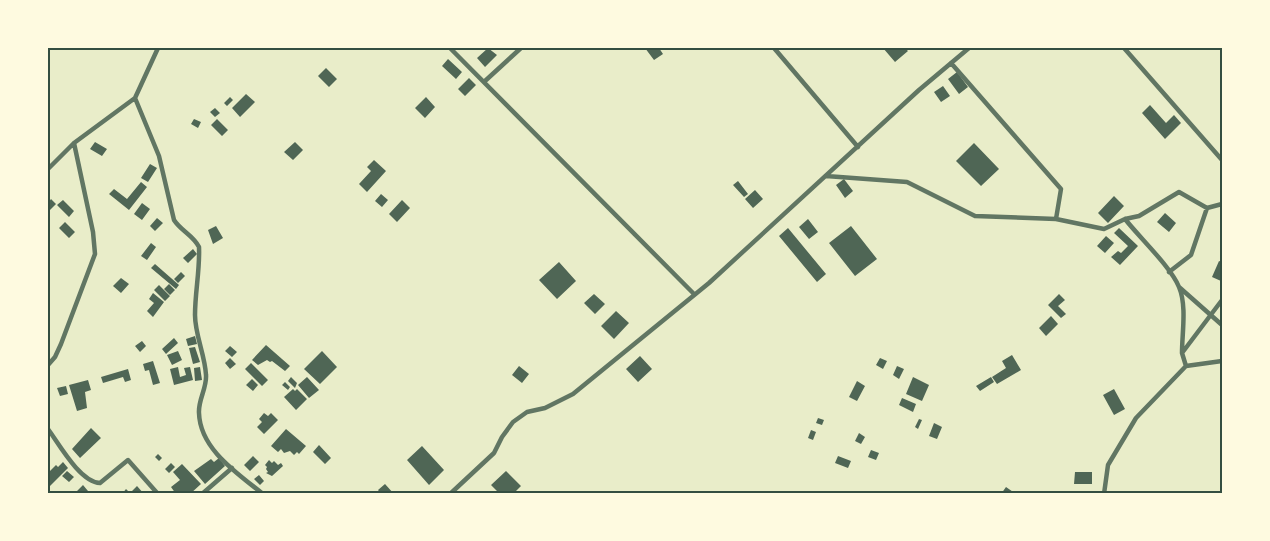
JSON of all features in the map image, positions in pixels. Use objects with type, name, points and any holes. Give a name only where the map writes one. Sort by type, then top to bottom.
[{"type":"street","points":[[48,169],[74,143],[135,98],[158,48]]},
{"type":"street","points":[[450,48],[485,81],[694,294]]},
{"type":"street","points":[[485,81],[522,48]]},
{"type":"street","points":[[774,48],[858,147]]},
{"type":"street","points":[[450,494],[494,453],[502,437],[513,422],[527,412],[545,408],[574,394],[694,294],[969,48]]},
{"type":"street","points":[[1124,48],[1222,160]]},
{"type":"street","points":[[951,63],[1061,189],[1056,219]]},
{"type":"street","points":[[135,98],[159,156],[174,220],[179,227],[195,239],[199,247],[195,317],[207,381],[198,410],[204,437],[232,468],[263,494]]},
{"type":"street","points":[[48,365],[55,357],[61,344],[95,254],[93,232],[74,143]]},
{"type":"street","points":[[826,176],[907,182],[975,216],[1056,219],[1104,229],[1139,216],[1179,192],[1207,208],[1222,204]]},
{"type":"street","points":[[1169,272],[1191,255],[1207,208]]},
{"type":"street","points":[[1125,220],[1169,272],[1179,287],[1222,326]]},
{"type":"street","points":[[1179,287],[1183,314],[1182,354],[1186,366]]},
{"type":"street","points":[[1182,354],[1222,300]]},
{"type":"street","points":[[1104,494],[1108,465],[1136,418],[1186,366],[1222,361]]},
{"type":"street","points":[[48,428],[83,476],[93,483],[100,483],[128,460],[158,494]]},
{"type":"street","points":[[202,494],[232,468]]},
{"type":"building","points":[[488,48],[497,55],[485,67],[477,58]]},
{"type":"building","points":[[645,48],[659,48],[663,54],[654,60]]},
{"type":"building","points":[[883,48],[905,48],[908,51],[895,62]]},
{"type":"building","points":[[448,59],[462,72],[456,79],[442,66]]},
{"type":"building","points":[[326,68],[337,79],[329,87],[318,76]]},
{"type":"building","points":[[957,72],[968,87],[959,94],[948,79]]},
{"type":"building","points":[[469,78],[476,85],[465,96],[458,89]]},
{"type":"building","points":[[943,86],[950,96],[941,102],[934,92]]},
{"type":"building","points":[[246,94],[255,102],[240,117],[232,108]]},
{"type":"building","points":[[230,97],[233,100],[227,106],[224,103]]},
{"type":"building","points":[[426,97],[435,107],[425,118],[415,108]]},
{"type":"building","points":[[1150,105],[1166,123],[1174,115],[1181,123],[1165,139],[1142,113]]},
{"type":"building","points":[[215,108],[220,113],[215,117],[210,112]]},
{"type":"building","points":[[194,119],[201,122],[198,128],[191,124]]},
{"type":"building","points":[[217,119],[228,130],[222,136],[211,125]]},
{"type":"building","points":[[95,142],[107,149],[102,156],[90,149]]},
{"type":"building","points":[[295,142],[303,150],[293,160],[284,152]]},
{"type":"building","points":[[974,143],[999,169],[981,186],[956,161]]},
{"type":"building","points":[[374,160],[386,171],[367,192],[359,184],[371,171],[367,167]]},
{"type":"building","points":[[150,164],[157,168],[148,182],[141,178]]},
{"type":"building","points":[[844,179],[853,191],[845,198],[836,185]]},
{"type":"building","points":[[738,181],[748,194],[744,197],[733,185]]},
{"type":"building","points":[[141,182],[147,187],[129,210],[109,194],[114,189],[127,199]]},
{"type":"building","points":[[755,190],[763,199],[753,208],[745,199]]},
{"type":"building","points":[[381,194],[388,200],[382,207],[375,201]]},
{"type":"building","points":[[1114,196],[1124,206],[1108,223],[1098,213]]},
{"type":"building","points":[[51,199],[56,204],[48,212],[48,203]]},
{"type":"building","points":[[63,200],[74,211],[69,217],[57,205]]},
{"type":"building","points":[[402,200],[410,208],[397,222],[389,214]]},
{"type":"building","points":[[142,203],[150,209],[142,220],[134,214]]},
{"type":"building","points":[[1165,213],[1176,223],[1169,232],[1157,222]]},
{"type":"building","points":[[157,218],[163,223],[155,231],[150,226]]},
{"type":"building","points":[[808,219],[818,232],[809,239],[799,227]]},
{"type":"building","points":[[65,222],[75,232],[69,238],[59,228]]},
{"type":"building","points":[[216,226],[223,238],[213,244],[208,230]]},
{"type":"building","points":[[851,226],[877,259],[855,276],[829,243]]},
{"type":"building","points":[[788,228],[826,274],[817,282],[779,236]]},
{"type":"building","points":[[1119,228],[1138,246],[1120,265],[1111,257],[1118,251],[1121,253],[1128,246],[1114,233]]},
{"type":"building","points":[[1106,236],[1114,243],[1105,253],[1097,246]]},
{"type":"building","points":[[151,243],[156,247],[147,260],[141,256]]},
{"type":"building","points":[[193,249],[197,254],[188,263],[183,258]]},
{"type":"building","points":[[1219,261],[1222,262],[1221,281],[1212,277]]},
{"type":"building","points":[[559,262],[576,281],[557,299],[539,280]]},
{"type":"building","points":[[155,264],[179,285],[176,289],[151,268]]},
{"type":"building","points":[[181,272],[185,276],[178,283],[174,279]]},
{"type":"building","points":[[121,278],[129,284],[121,293],[113,286]]},
{"type":"building","points":[[169,284],[175,290],[170,295],[164,289]]},
{"type":"building","points":[[159,285],[170,296],[165,301],[154,290]]},
{"type":"building","points":[[153,293],[164,302],[153,317],[147,311],[154,303],[149,299]]},
{"type":"building","points":[[594,294],[605,304],[595,314],[584,303]]},
{"type":"building","points":[[1059,294],[1065,300],[1058,306],[1066,314],[1061,318],[1048,305]]},
{"type":"building","points":[[616,311],[629,323],[614,339],[601,326]]},
{"type":"building","points":[[1051,316],[1058,324],[1046,336],[1039,328]]},
{"type":"building","points":[[195,336],[197,344],[188,346],[186,339]]},
{"type":"building","points":[[174,338],[178,343],[166,354],[162,349]]},
{"type":"building","points":[[142,341],[146,346],[140,352],[135,346]]},
{"type":"building","points":[[266,345],[290,366],[285,371],[272,361],[267,360],[258,365],[252,360]]},
{"type":"building","points":[[230,346],[237,352],[232,357],[225,351]]},
{"type":"building","points":[[195,347],[200,362],[193,364],[189,348]]},
{"type":"building","points":[[178,351],[182,360],[172,365],[167,355]]},
{"type":"building","points":[[322,351],[337,367],[320,384],[304,369]]},
{"type":"building","points":[[1012,355],[1021,370],[997,384],[992,377],[1006,368],[1002,361]]},
{"type":"building","points":[[640,356],[652,369],[638,382],[626,369]]},
{"type":"building","points":[[230,358],[236,364],[230,369],[225,363]]},
{"type":"building","points":[[880,358],[887,361],[883,369],[876,365]]},
{"type":"building","points":[[153,361],[160,383],[153,385],[149,370],[145,371],[143,364]]},
{"type":"building","points":[[251,363],[268,380],[262,386],[245,369]]},
{"type":"building","points":[[519,366],[529,374],[522,383],[512,375]]},
{"type":"building","points":[[897,366],[904,369],[899,379],[893,375]]},
{"type":"building","points":[[178,367],[180,377],[186,375],[184,368],[190,367],[193,380],[174,385],[170,369]]},
{"type":"building","points":[[200,367],[202,380],[195,381],[194,368]]},
{"type":"building","points":[[128,369],[131,380],[125,382],[123,377],[103,383],[101,377]]},
{"type":"building","points":[[291,377],[297,383],[295,388],[288,381]]},
{"type":"building","points":[[307,377],[319,390],[309,398],[298,385]]},
{"type":"building","points":[[913,377],[929,385],[922,401],[906,394]]},
{"type":"building","points":[[991,377],[994,382],[980,391],[976,386]]},
{"type":"building","points":[[252,379],[258,385],[253,391],[246,385]]},
{"type":"building","points":[[88,380],[91,390],[85,392],[87,408],[77,411],[69,385]]},
{"type":"building","points":[[857,381],[865,386],[857,401],[849,397]]},
{"type":"building","points":[[285,382],[290,387],[288,390],[282,385]]},
{"type":"building","points":[[66,386],[68,394],[60,396],[57,388]]},
{"type":"building","points":[[293,389],[295,391],[297,389],[307,399],[296,410],[284,397]]},
{"type":"building","points":[[1114,389],[1125,409],[1114,415],[1103,395]]},
{"type":"building","points":[[902,398],[916,404],[913,412],[899,405]]},
{"type":"building","points":[[264,413],[268,416],[271,413],[278,420],[264,434],[257,427],[262,422],[259,419]]},
{"type":"building","points":[[818,418],[824,420],[822,425],[816,423]]},
{"type":"building","points":[[919,419],[922,420],[918,429],[915,427]]},
{"type":"building","points":[[934,423],[942,427],[937,439],[929,436]]},
{"type":"building","points":[[91,428],[101,438],[80,458],[72,449]]},
{"type":"building","points":[[286,429],[306,446],[299,454],[297,452],[294,455],[290,451],[284,453],[281,449],[278,452],[271,446]]},
{"type":"building","points":[[811,430],[816,432],[813,440],[808,438]]},
{"type":"building","points":[[859,433],[865,437],[861,444],[855,441]]},
{"type":"building","points":[[319,445],[331,458],[325,464],[313,452]]},
{"type":"building","points":[[422,446],[444,470],[429,485],[407,460]]},
{"type":"building","points":[[871,450],[879,453],[876,460],[868,457]]},
{"type":"building","points":[[158,454],[162,458],[159,461],[155,457]]},
{"type":"building","points":[[253,456],[259,462],[250,471],[244,465]]},
{"type":"building","points":[[838,456],[851,461],[848,468],[835,463]]},
{"type":"building","points":[[219,458],[225,466],[205,484],[194,471],[211,459],[214,462]]},
{"type":"building","points":[[269,460],[272,463],[274,461],[278,465],[281,463],[283,466],[272,476],[266,473],[268,472],[265,465]]},
{"type":"building","points":[[63,462],[68,468],[48,488],[48,473],[56,465],[58,467]]},
{"type":"building","points":[[171,463],[175,467],[169,473],[165,469]]},
{"type":"building","points":[[182,464],[201,484],[190,494],[176,494],[171,487],[180,480],[173,472]]},
{"type":"building","points":[[67,471],[74,477],[69,482],[62,476]]},
{"type":"building","points":[[506,471],[521,486],[513,494],[500,494],[491,485]]},
{"type":"building","points":[[1075,472],[1092,472],[1092,484],[1074,484]]},
{"type":"building","points":[[259,475],[264,481],[260,485],[254,479]]},
{"type":"building","points":[[385,484],[394,494],[381,494],[378,490]]},
{"type":"building","points":[[83,485],[88,491],[85,494],[74,494]]},
{"type":"building","points":[[137,486],[144,494],[122,494],[126,489],[130,493]]},
{"type":"building","points":[[1006,487],[1016,494],[1001,494]]}]
